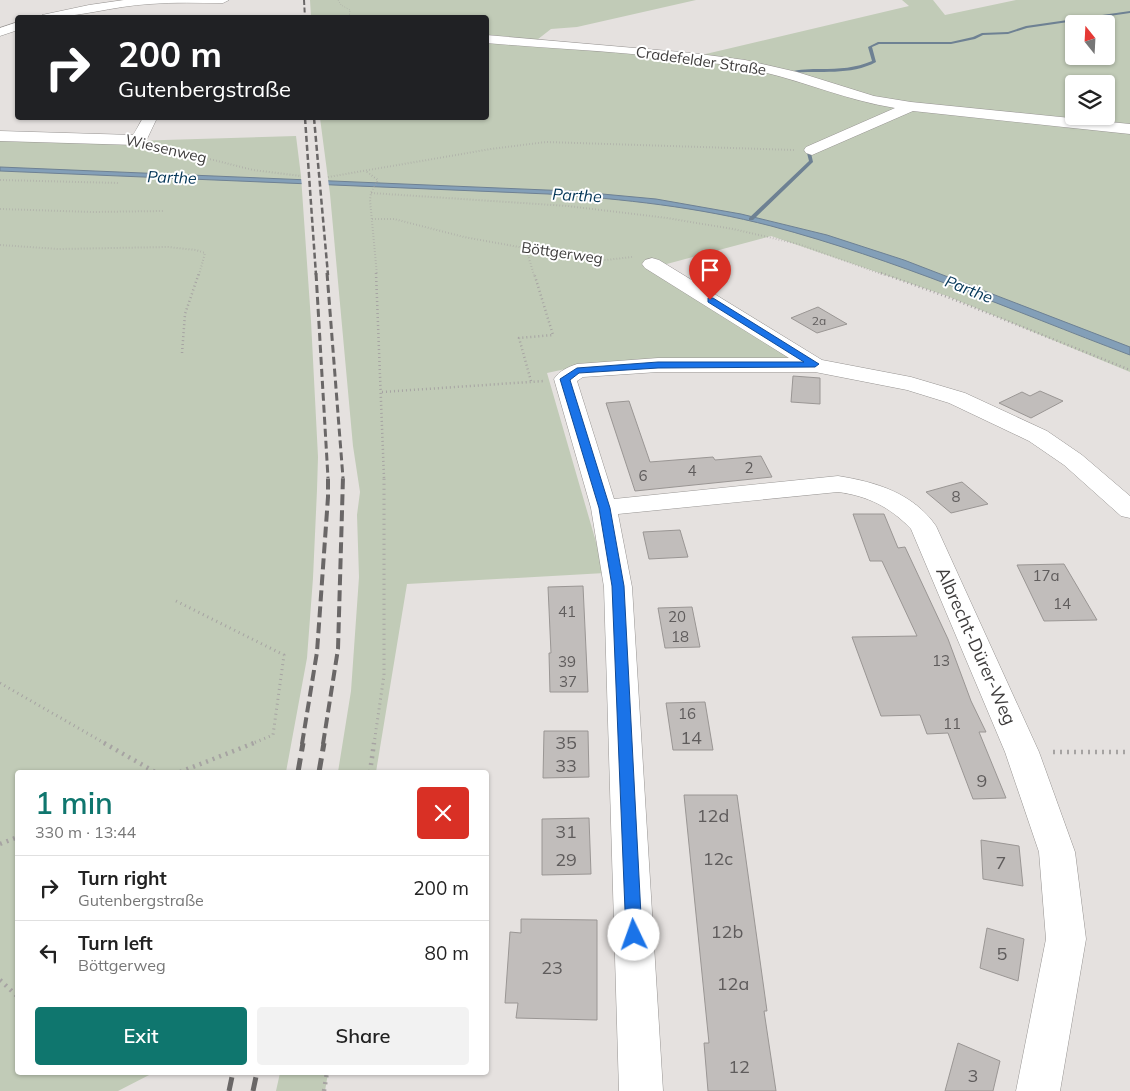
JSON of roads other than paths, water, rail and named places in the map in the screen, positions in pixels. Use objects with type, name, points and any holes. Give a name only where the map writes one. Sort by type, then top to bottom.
[{"type":"street","points":[[146,0],[223,0]]},
{"type":"street","points":[[59,15],[89,8],[152,0]]},
{"type":"street","points":[[0,32],[15,27]]},
{"type":"street","name":"Cradefelder Straße","points":[[489,39],[692,57],[745,64],[792,75],[872,100],[911,106],[1130,129]]},
{"type":"street","name":"Cradefelder Straße","points":[[812,150],[911,106]]},
{"type":"street","name":"Wiesenweg","points":[[0,136],[136,140],[142,136],[149,120]]},
{"type":"street","points":[[652,264],[815,364]]},
{"type":"street","points":[[641,1091],[618,586],[604,508],[571,375],[658,365],[815,364],[911,384],[957,398],[1038,436],[1107,488],[1130,510]]},
{"type":"street","name":"Albrecht-Dürer-Weg","points":[[604,508],[838,484],[858,487],[898,502],[923,526],[1022,752],[1057,852],[1066,939],[1038,1091]]},
{"type":"water","name":"Parthe","points":[[0,167],[570,191],[656,199],[741,214],[827,235],[904,260],[1130,347],[1130,355],[908,269],[863,254],[744,219],[688,209],[604,198],[548,194],[0,171]]},
{"type":"waterway","points":[[792,72],[865,66],[874,62],[870,47],[878,43],[951,43],[974,38],[982,34],[1008,33],[1026,27],[1130,12]]},
{"type":"waterway","points":[[751,219],[811,161],[809,153]]},
{"type":"railway","points":[[304,0],[305,15]]},
{"type":"railway","points":[[305,120],[316,275]]},
{"type":"railway","points":[[314,120],[328,275]]},
{"type":"railway","points":[[316,273],[328,478]]},
{"type":"railway","points":[[327,273],[343,478]]},
{"type":"railway","points":[[302,744],[317,652],[328,478]]},
{"type":"railway","points":[[323,744],[338,649],[343,478]]},
{"type":"railway","points":[[298,770],[303,743]]},
{"type":"railway","points":[[319,770],[324,743]]},
{"type":"railway","points":[[229,1091],[232,1075]]},
{"type":"railway","points":[[253,1091],[256,1075]]}]
